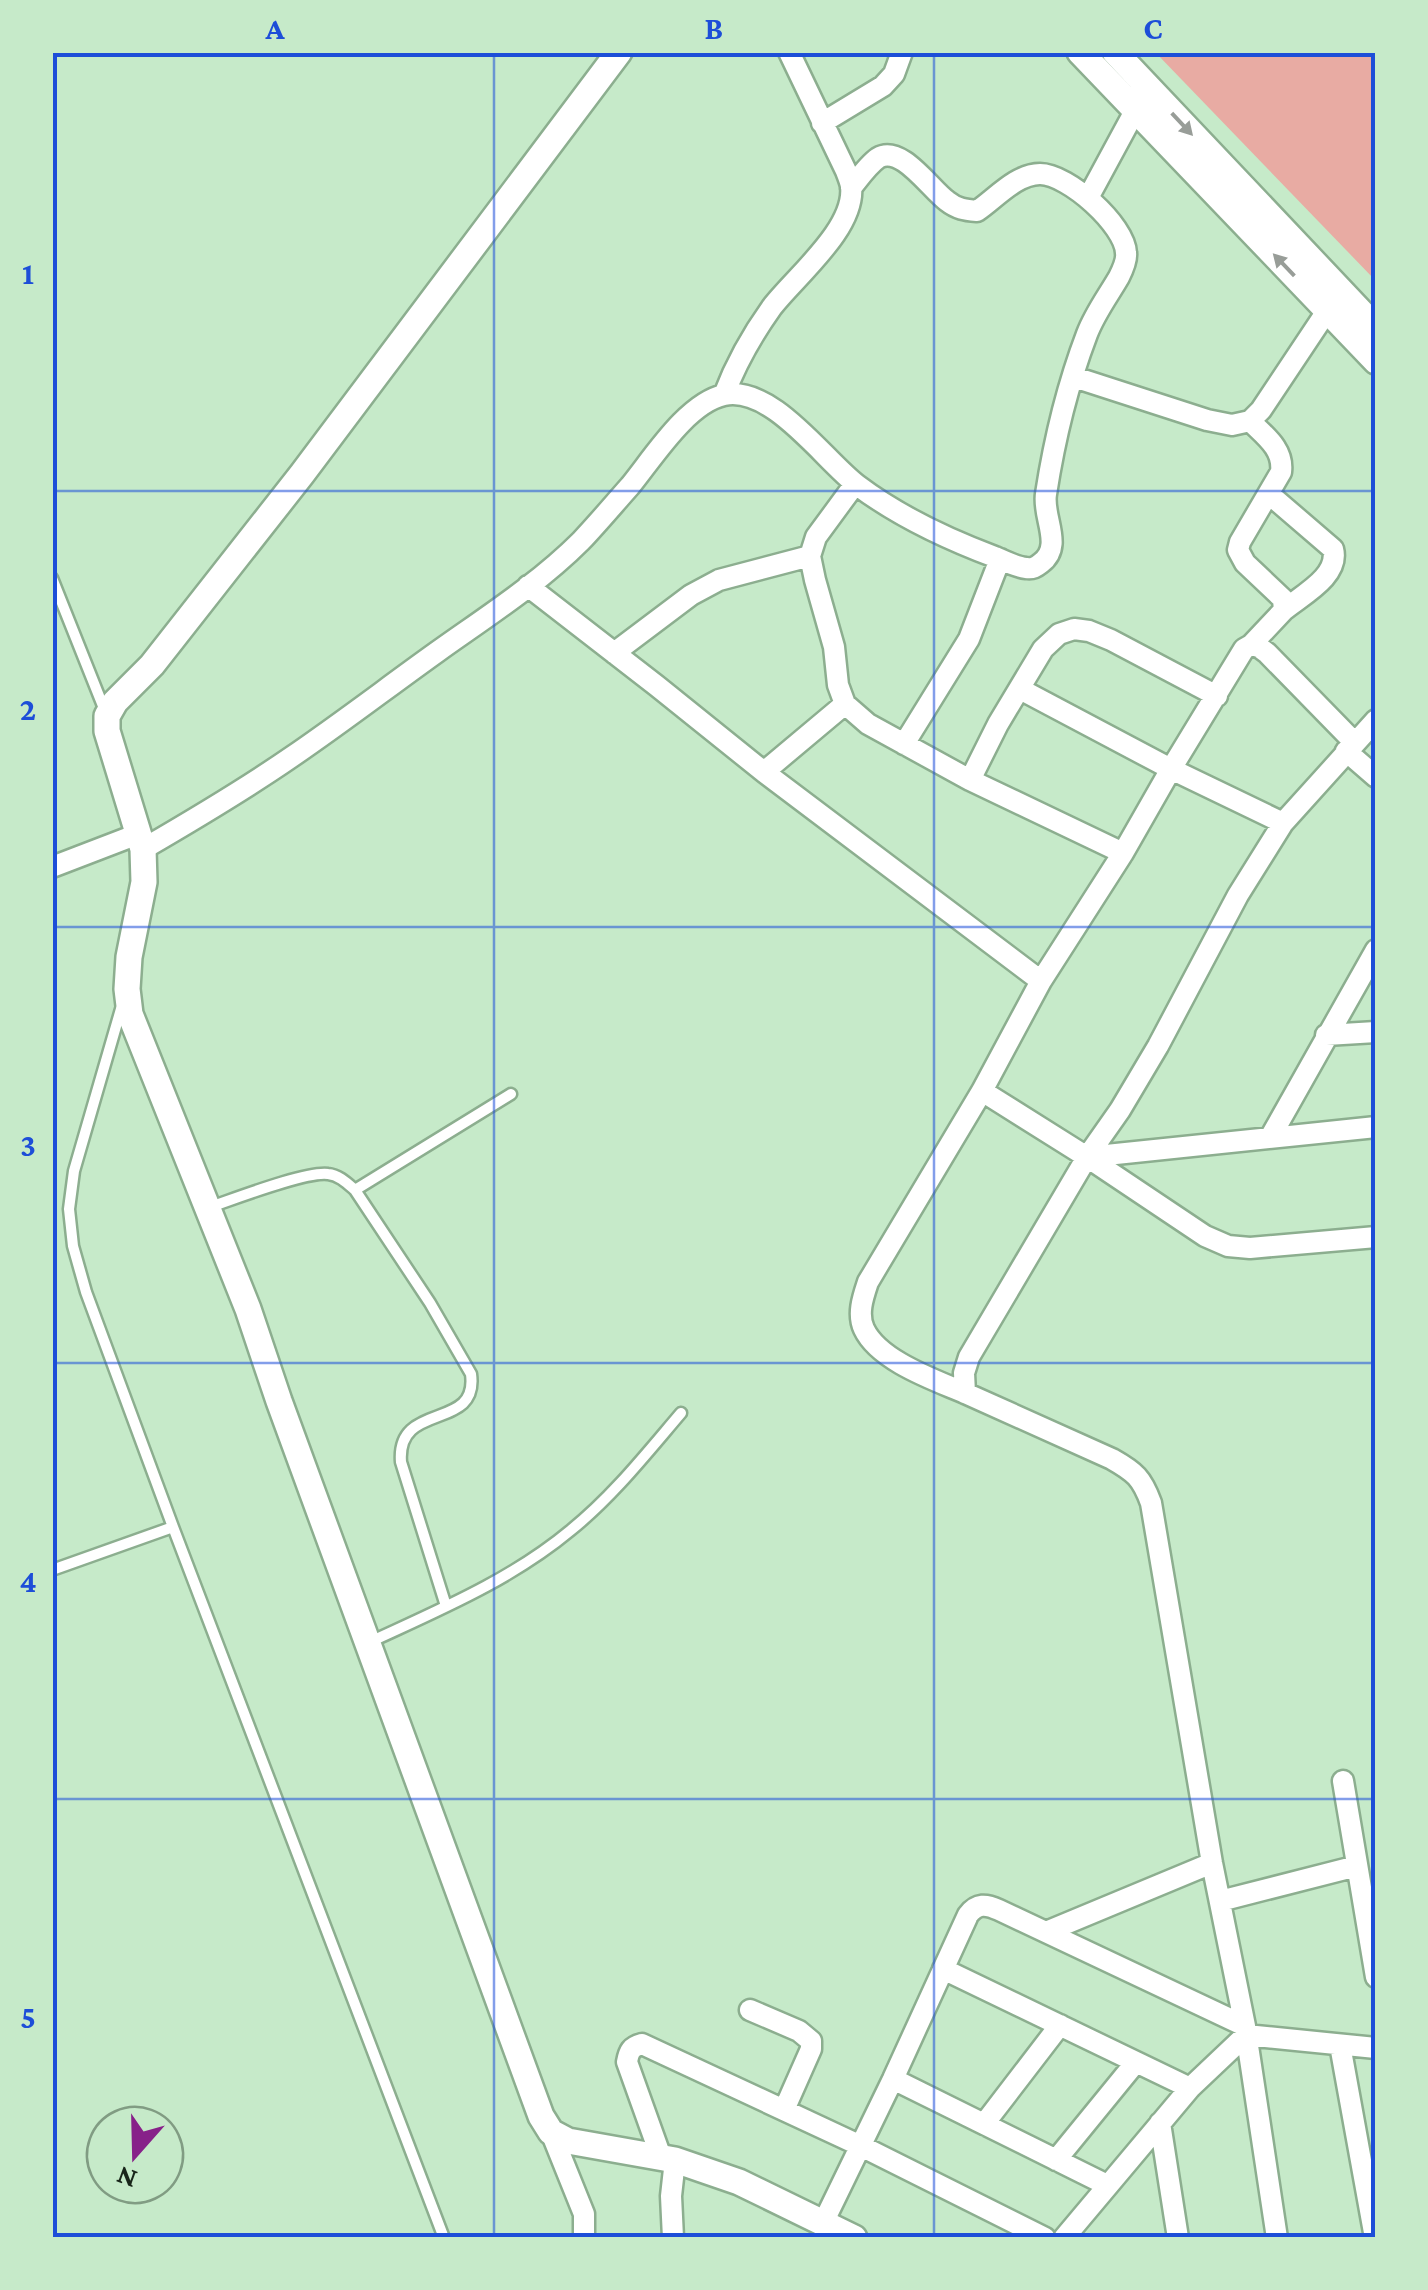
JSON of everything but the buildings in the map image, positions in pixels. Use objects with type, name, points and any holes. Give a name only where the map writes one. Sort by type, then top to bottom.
[{"type":"street","points":[[584,2238],[584,2214],[541,2116],[209,1207],[130,1014],[129,957],[144,882],[140,842],[107,731],[107,716],[115,702],[152,665],[302,474],[619,52]]},
{"type":"street","points":[[724,395],[748,342],[774,304],[837,231],[847,210],[851,188],[846,171],[789,52]]},
{"type":"street","points":[[822,123],[882,86],[894,74],[902,52]]},
{"type":"street","points":[[1080,52],[1142,99],[1333,300],[1376,361]]},
{"type":"street","points":[[1115,52],[1142,99]]},
{"type":"street","points":[[1088,196],[1142,99]]},
{"type":"street","points":[[52,866],[140,842],[224,802],[290,758],[528,586],[579,543],[679,426],[700,407],[724,395],[746,397],[791,421],[855,484],[896,511],[962,545],[1024,568],[1036,568],[1050,553],[1052,540],[1044,504],[1049,470],[1087,333],[1121,273],[1126,253],[1120,235],[1088,196],[1060,179],[1039,174],[1017,180],[977,211],[962,210],[948,202],[892,155],[875,161],[851,188]]},
{"type":"street","points":[[1333,300],[1376,328]]},
{"type":"street","points":[[1074,377],[1207,420],[1232,425],[1250,420],[1262,410],[1333,300]]},
{"type":"street","points":[[1250,420],[1278,449],[1281,472],[1238,550],[1245,564],[1284,598],[1284,610]]},
{"type":"street","points":[[855,484],[816,536],[810,556],[845,704],[868,724],[970,780],[1123,853]]},
{"type":"street","points":[[1270,494],[1333,549],[1333,566],[1244,650],[1042,981],[982,1092],[868,1282],[861,1305],[864,1328],[881,1350],[911,1369],[1112,1458],[1132,1470],[1144,1484],[1151,1504],[1212,1863],[1246,2030],[1277,2238]]},
{"type":"street","points":[[614,652],[691,595],[719,580],[810,556]]},
{"type":"street","points":[[904,744],[968,639],[1000,560]]},
{"type":"street","points":[[528,586],[764,772],[1042,981]]},
{"type":"street","points":[[970,780],[998,724],[1044,649],[1059,634],[1074,628],[1110,640],[1217,696]]},
{"type":"street","points":[[1250,645],[1266,653],[1376,776]]},
{"type":"street","points":[[1020,688],[1284,824]]},
{"type":"street","points":[[764,772],[845,704]]},
{"type":"street","points":[[966,1393],[964,1373],[969,1357],[1086,1156],[1120,1110],[1158,1046],[1238,895],[1284,824],[1376,720]]},
{"type":"street","points":[[1270,1136],[1376,950]]},
{"type":"street","points":[[1326,1035],[1376,1032]]},
{"type":"street","points":[[982,1092],[1205,1236],[1228,1246],[1250,1248],[1376,1236]]},
{"type":"street","points":[[1086,1156],[1376,1127]]},
{"type":"street","points":[[1344,1781],[1365,1879],[1376,1977]]},
{"type":"street","points":[[1046,1932],[1212,1863]]},
{"type":"street","points":[[1220,1900],[1365,1879]]},
{"type":"street","points":[[824,2221],[968,1915],[981,1905],[1046,1932],[1246,2030],[1376,2048]]},
{"type":"street","points":[[943,1968],[1190,2088]]},
{"type":"street","points":[[750,2010],[799,2031],[811,2041],[784,2110]]},
{"type":"street","points":[[984,2124],[1060,2025]]},
{"type":"street","points":[[1064,2238],[1190,2088],[1246,2030]]},
{"type":"street","points":[[673,2238],[668,2159],[627,2062],[628,2052],[642,2044],[861,2146],[1044,2238]]},
{"type":"street","points":[[1340,2045],[1375,2238]]},
{"type":"street","points":[[1056,2160],[1136,2062]]},
{"type":"street","points":[[893,2079],[1107,2185]]},
{"type":"street","points":[[1160,2123],[1178,2238]]},
{"type":"street","points":[[551,2132],[568,2140],[668,2159],[739,2182],[854,2238]]},
{"type":"lane","points":[[52,578],[107,716]]},
{"type":"lane","points":[[127,989],[74,1171],[69,1208],[73,1246],[86,1292],[173,1527],[444,2238]]},
{"type":"lane","points":[[355,1190],[511,1094]]},
{"type":"lane","points":[[209,1207],[303,1177],[326,1173],[342,1179],[355,1190],[430,1303],[471,1374],[472,1385],[468,1398],[406,1433],[400,1448],[446,1606]]},
{"type":"lane","points":[[369,1642],[524,1565],[570,1532],[616,1490],[681,1413]]},
{"type":"lane","points":[[52,1570],[173,1527]]},
{"type":"shaded area","points":[[1156,53],[1375,53],[1375,280]]}]
